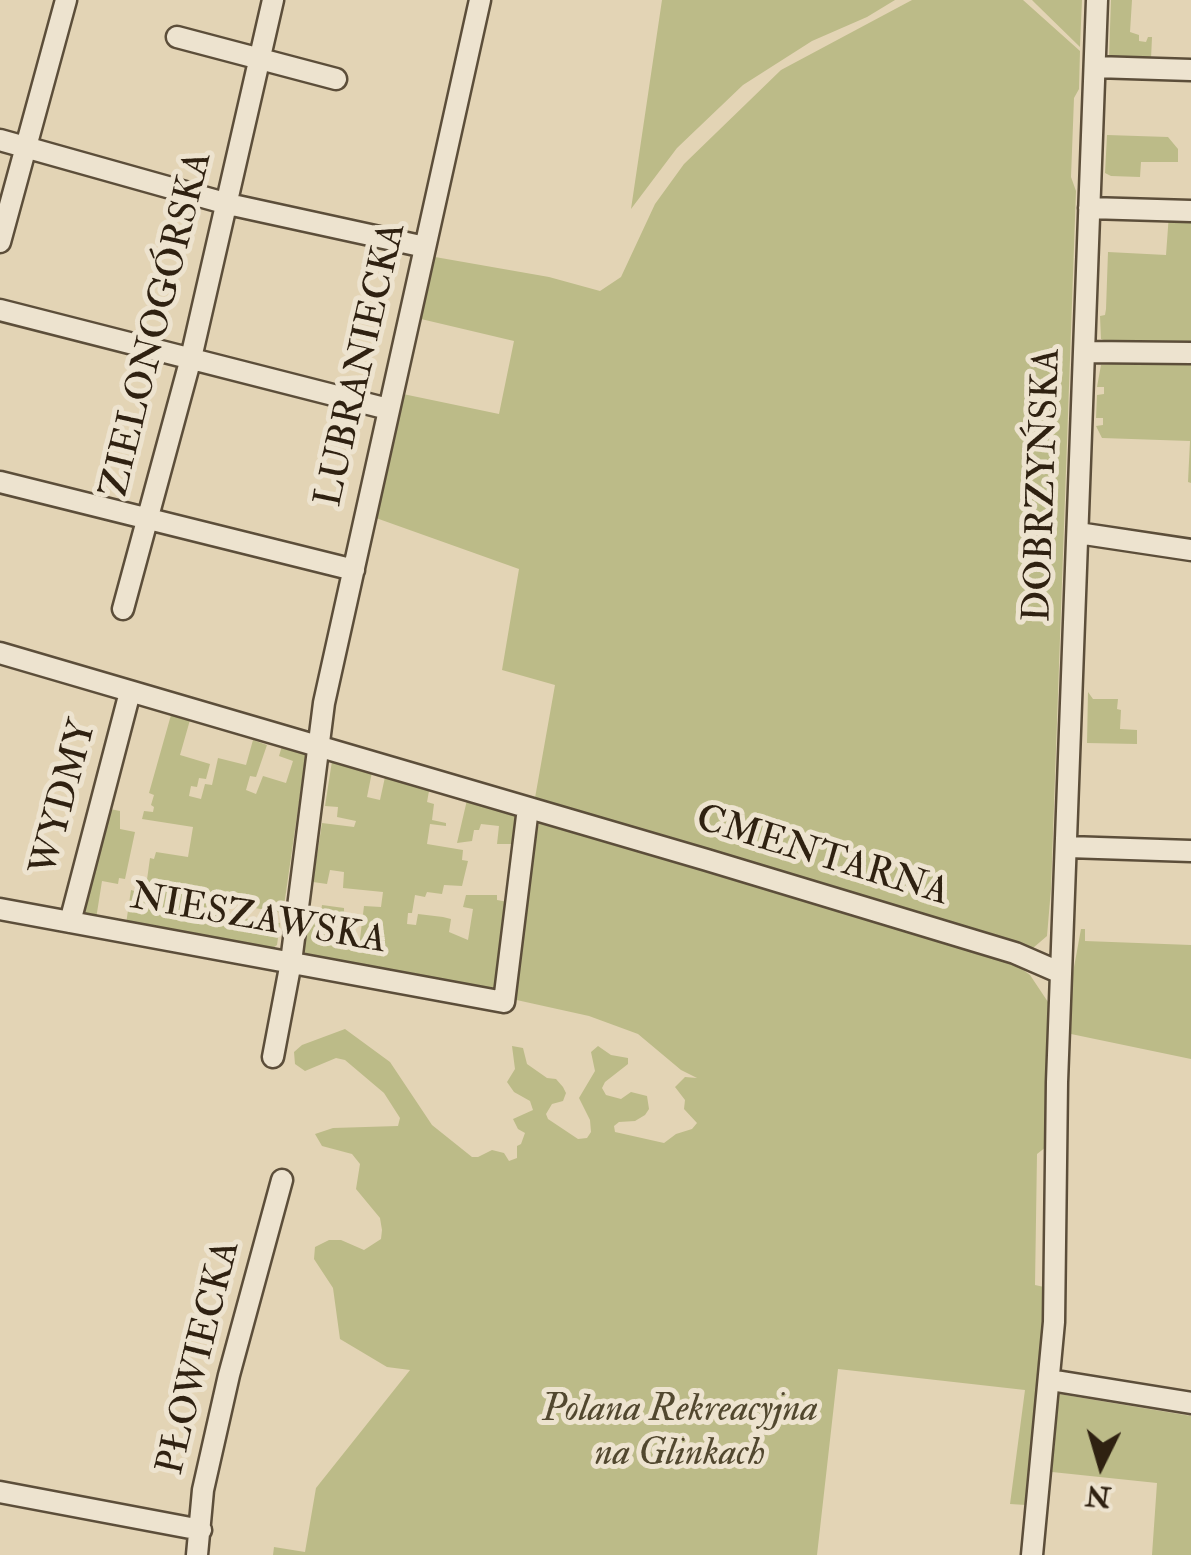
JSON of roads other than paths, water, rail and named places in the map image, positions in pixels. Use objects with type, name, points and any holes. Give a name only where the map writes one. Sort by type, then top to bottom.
[{"type":"street","points":[[0,242],[66,0]]},
{"type":"street","name":"ZIELONOGÓRSKA","points":[[123,609],[191,358],[273,0]]},
{"type":"street","name":"LUBRANIECKA","points":[[318,746],[324,703],[480,0]]},
{"type":"street","name":"DOBRZYŃSKA","points":[[1061,973],[1097,0]]},
{"type":"street","points":[[177,37],[336,79]]},
{"type":"street","points":[[1094,67],[1191,70]]},
{"type":"street","points":[[0,140],[228,204],[425,248]]},
{"type":"street","points":[[1089,208],[1191,211]]},
{"type":"street","points":[[0,310],[388,409]]},
{"type":"street","points":[[1085,352],[1191,352]]},
{"type":"street","points":[[0,482],[354,570]]},
{"type":"street","points":[[1078,533],[1191,550]]},
{"type":"street","name":"CMENTARNA","points":[[0,653],[1015,953],[1061,973]]},
{"type":"street","name":"WYDMY","points":[[70,922],[130,692]]},
{"type":"street","points":[[273,1057],[291,962],[318,746]]},
{"type":"street","name":"NIESZAWSKA","points":[[0,909],[504,1002],[528,808]]},
{"type":"street","points":[[1068,847],[1191,852]]},
{"type":"street","points":[[1032,1555],[1054,1322],[1061,973]]},
{"type":"street","name":"PŁOWIECKA","points":[[196,1555],[204,1490],[229,1375],[282,1180]]},
{"type":"street","points":[[1050,1380],[1191,1403]]},
{"type":"street","points":[[0,1492],[200,1530]]},
{"type":"park label","name":"Polana Rekreacyjna na Glinkach","points":[[680,1434]]}]
